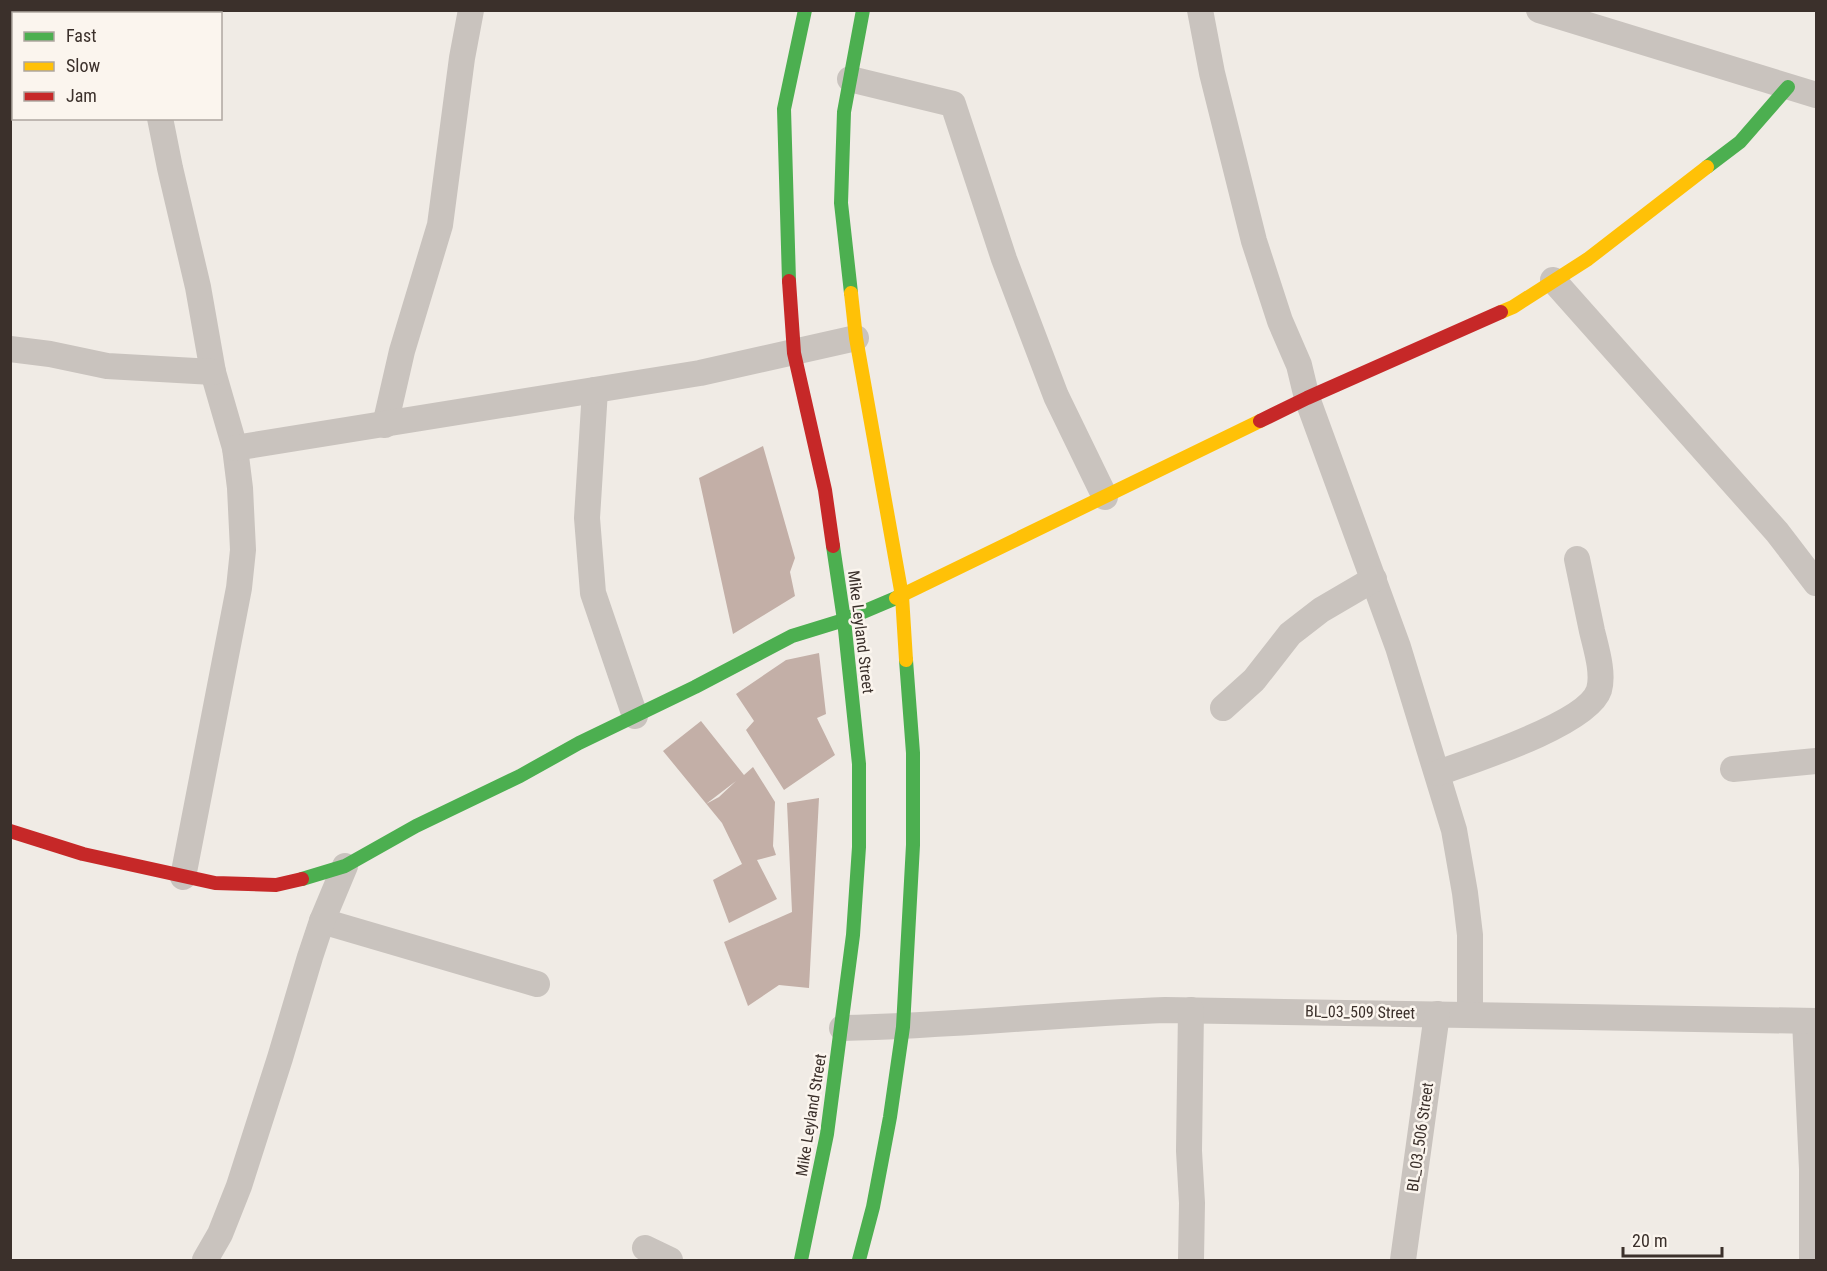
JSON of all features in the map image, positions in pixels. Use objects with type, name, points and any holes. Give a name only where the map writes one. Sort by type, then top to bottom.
[{"type":"main road","name":"Mike Leyland Street","points":[[801,1260],[827,1134],[842,1028],[853,935],[859,823],[859,764],[844,620],[825,490],[794,353],[787,259],[784,109],[805,10]]},
{"type":"main road","points":[[859,1260],[873,1207],[888,1128],[903,1027],[913,845],[913,753],[902,596],[856,338],[841,203],[844,112],[863,10]]},
{"type":"main road","points":[[10,831],[83,854],[215,883],[276,885],[313,877],[345,866],[416,826],[792,636],[844,620],[902,596],[1307,398],[1513,307],[1588,259],[1740,142],[1788,87]]},
{"type":"street","points":[[385,425],[402,351],[440,225],[462,58],[471,10]]},
{"type":"street","points":[[1200,10],[1212,74],[1254,241],[1280,321],[1299,365],[1307,398],[1398,647],[1454,830],[1470,934],[1470,1014]]},
{"type":"street","points":[[1539,10],[1816,95]]},
{"type":"street","points":[[850,79],[953,104],[1005,259],[1056,396],[1105,497]]},
{"type":"street","points":[[160,120],[198,288],[213,372],[235,448],[240,488],[243,550],[239,588],[183,877]]},
{"type":"street","points":[[1553,280],[1777,532],[1816,583]]},
{"type":"street","points":[[235,448],[700,373],[856,338]]},
{"type":"street","points":[[10,349],[50,354],[107,366],[213,372]]},
{"type":"street","points":[[595,390],[587,518],[593,593],[635,716]]},
{"type":"street","points":[[1438,773],[1502,750],[1555,727],[1584,709],[1599,691],[1599,666],[1577,559]]},
{"type":"street","points":[[1223,708],[1254,680],[1290,634],[1321,610],[1374,579]]},
{"type":"street","points":[[1733,769],[1816,761]]},
{"type":"street","points":[[205,1260],[220,1234],[239,1186],[309,957],[345,866]]},
{"type":"street","points":[[322,921],[537,984]]},
{"type":"street","points":[[1191,1010],[1189,1151],[1192,1203],[1191,1259]]},
{"type":"street","name":"BL_03_509 Street","points":[[842,1028],[903,1027],[1101,1012],[1191,1010],[1811,1021]]},
{"type":"street","name":"BL_03_506 Street","points":[[1403,1260],[1437,1014]]},
{"type":"street","points":[[1811,1021],[1812,1260]]},
{"type":"street","points":[[645,1248],[670,1260]]},
{"type":"building","points":[[763,446],[795,558],[790,572],[795,596],[733,634],[699,478]]},
{"type":"building","points":[[819,653],[826,714],[817,718],[835,755],[784,790],[746,730],[754,721],[736,694],[786,660]]},
{"type":"building","points":[[701,721],[744,775],[753,767],[775,802],[773,846],[776,855],[757,860],[777,899],[729,923],[713,880],[742,864],[722,823],[706,804],[663,751]],"holes":[[[736,781],[719,797],[706,804]]]},
{"type":"building","points":[[819,798],[809,988],[779,985],[748,1006],[724,942],[792,912],[787,803]]},
{"type":"traffic: fast","points":[[789,281],[784,109],[805,10]]},
{"type":"traffic: fast","points":[[851,293],[841,203],[844,112],[863,10]]},
{"type":"traffic: fast","points":[[1707,167],[1740,142],[1788,87]]},
{"type":"traffic: fast","points":[[801,1260],[827,1134],[853,935],[859,847],[859,764],[844,620],[833,546]]},
{"type":"traffic: fast","points":[[302,879],[345,866],[416,826],[520,776],[579,743],[695,687],[792,636],[844,620],[896,598]]},
{"type":"traffic: fast","points":[[859,1260],[873,1207],[890,1117],[903,1027],[913,845],[913,753],[906,660]]},
{"type":"traffic: slow","points":[[1501,312],[1513,307],[1588,259],[1707,167]]},
{"type":"traffic: slow","points":[[851,293],[856,338],[902,596],[906,660]]},
{"type":"traffic: slow","points":[[896,598],[1260,421]]},
{"type":"traffic: jam","points":[[789,281],[794,353],[825,490],[833,546]]},
{"type":"traffic: jam","points":[[1260,421],[1501,312]]},
{"type":"traffic: jam","points":[[10,831],[83,854],[215,883],[276,885],[302,879]]}]
